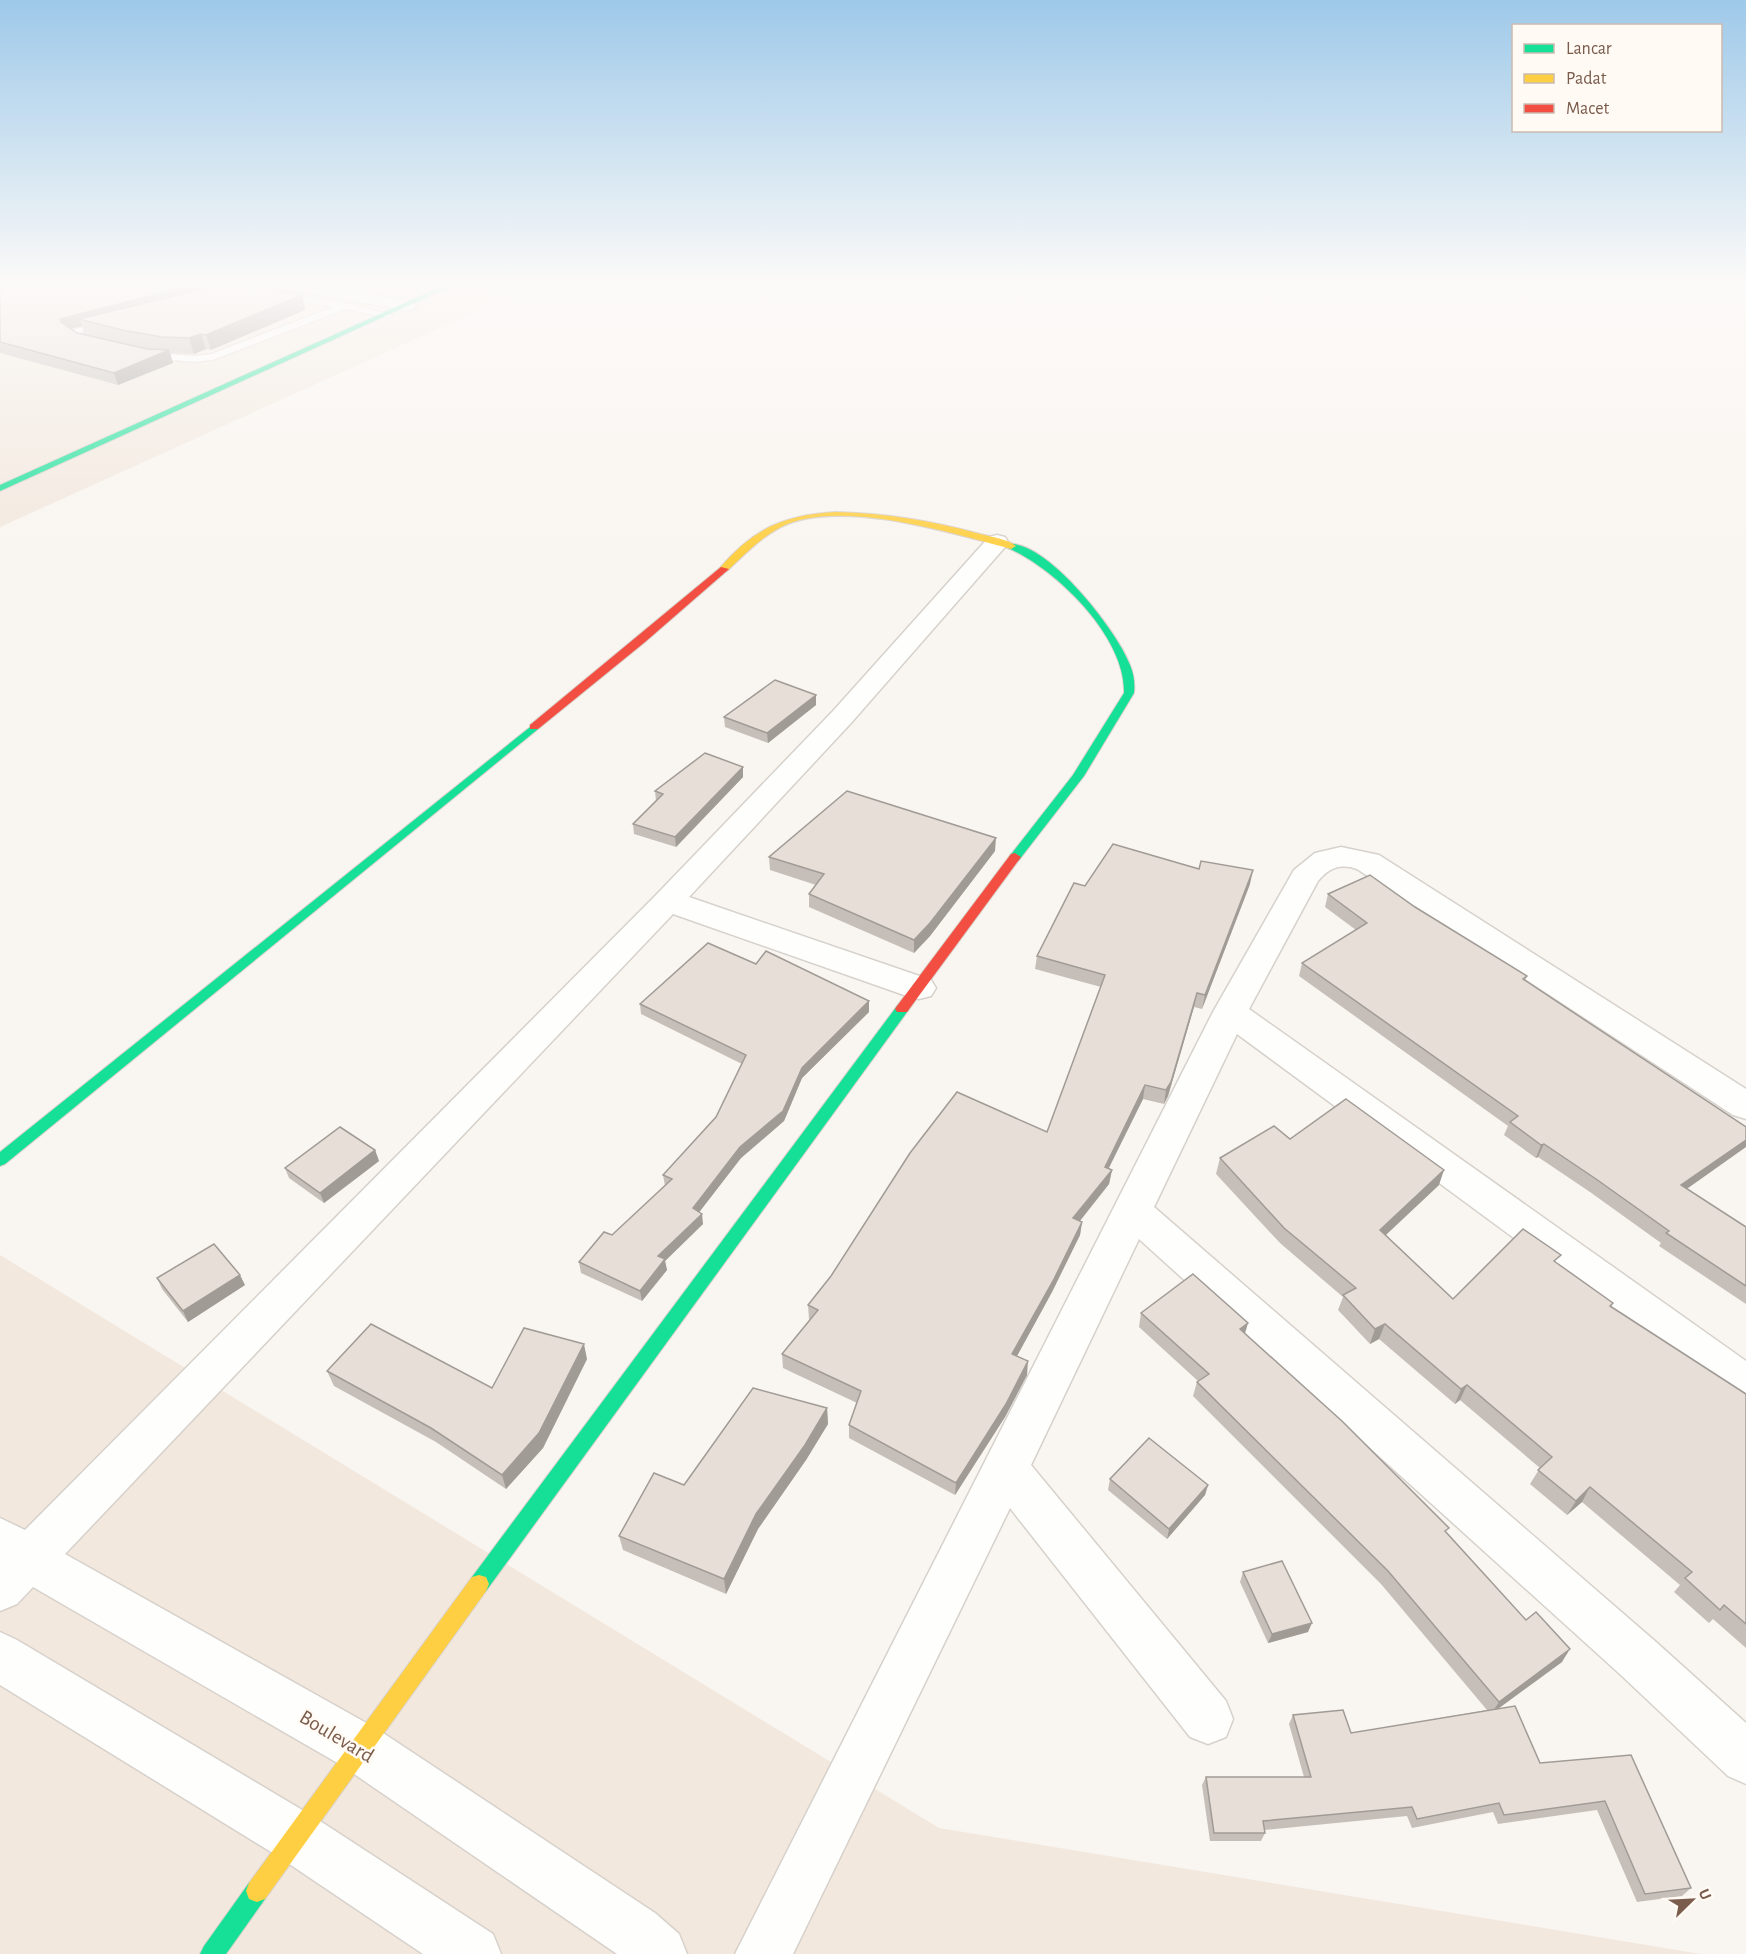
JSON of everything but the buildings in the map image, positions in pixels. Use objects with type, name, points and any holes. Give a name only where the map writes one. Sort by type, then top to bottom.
[{"type":"street","points":[[0,488],[255,374]]},
{"type":"street","points":[[0,1160],[641,640],[769,530],[793,519],[841,516],[937,526],[1023,551],[1042,562],[1077,592],[1120,651],[1132,682],[1129,693],[1078,776],[1019,851],[358,1747],[212,1954]]},
{"type":"street","points":[[9,1562],[668,901],[842,717],[997,542]]},
{"type":"street","points":[[763,1954],[1006,1469],[1230,1012],[1315,864],[1339,856],[1359,859],[1385,872],[1746,1106]]},
{"type":"street","points":[[668,901],[919,988]]},
{"type":"street","points":[[1230,1012],[1746,1385]]},
{"type":"street","points":[[1132,1210],[1630,1651],[1746,1758]]},
{"type":"street","points":[[1006,1469],[1208,1719]]},
{"type":"street","name":"Boulevard","points":[[9,1562],[358,1747],[635,1933],[659,1954]]},
{"type":"street","points":[[0,1657],[296,1836],[473,1954]]},
{"type":"shaded area","points":[[0,374],[338,374],[0,527]]},
{"type":"shaded area","points":[[0,1255],[939,1828],[1701,1954],[0,1954]]},
{"type":"traffic: fast","points":[[0,488],[253,374]]},
{"type":"traffic: fast","points":[[1011,546],[1030,555],[1058,574],[1080,597],[1117,647],[1129,680],[1129,693],[1078,776],[1015,857]]},
{"type":"traffic: fast","points":[[0,1160],[534,727]]},
{"type":"traffic: fast","points":[[479,1584],[902,1009]]},
{"type":"traffic: fast","points":[[212,1954],[257,1891]]},
{"type":"traffic: slow","points":[[724,569],[752,542],[776,526],[809,516],[867,515],[898,519],[960,531],[1011,546]]},
{"type":"traffic: slow","points":[[257,1891],[479,1584]]},
{"type":"traffic: jam","points":[[534,727],[724,569]]},
{"type":"traffic: jam","points":[[902,1009],[1015,857]]}]
